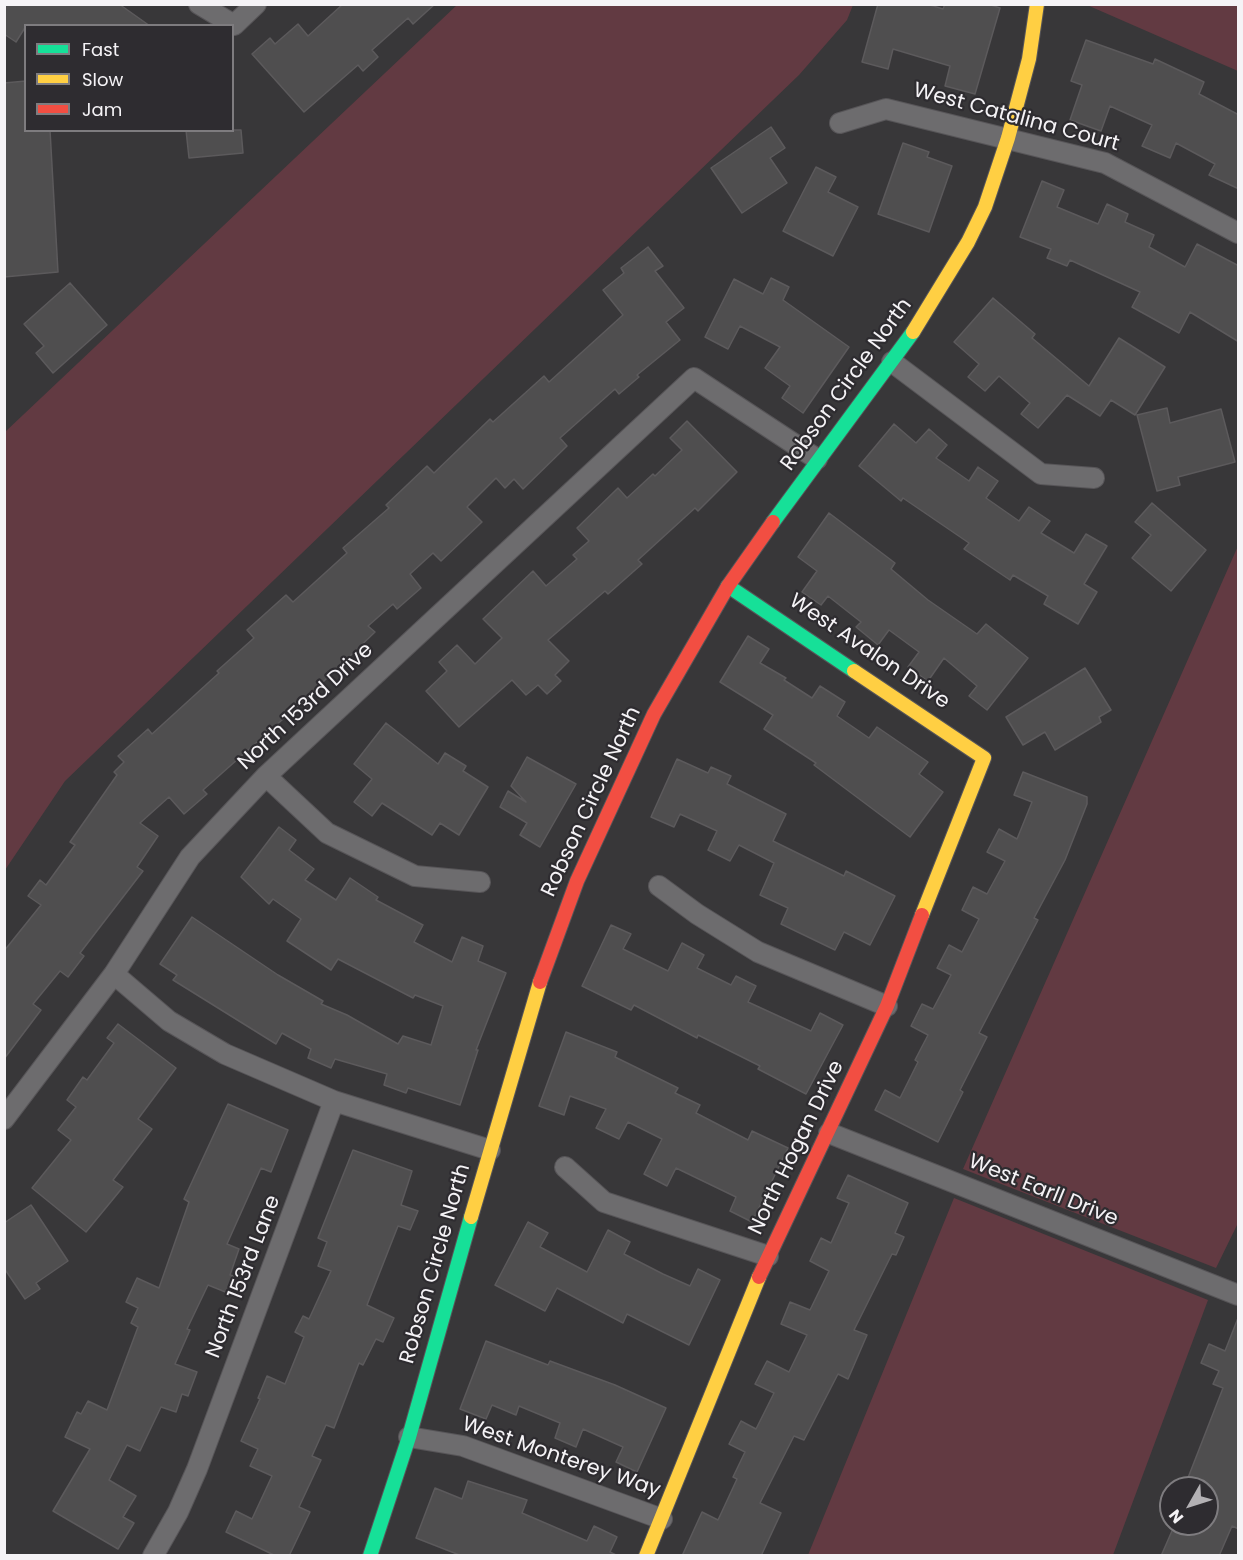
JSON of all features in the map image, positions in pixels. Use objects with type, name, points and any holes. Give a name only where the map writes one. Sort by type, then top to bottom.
[{"type":"street","points":[[199,4],[232,24]]},
{"type":"street","points":[[234,25],[256,4]]},
{"type":"street","name":"Robson Circle North","points":[[370,1556],[409,1437],[512,1070],[549,953],[577,881],[654,714],[728,586],[817,459],[923,320],[968,242],[985,207],[1008,138],[1029,59],[1037,4]]},
{"type":"street","name":"West Catalina Court","points":[[840,123],[886,109],[1105,163],[1239,233]]},
{"type":"street","points":[[892,362],[1041,474],[1094,478]]},
{"type":"street","name":"North 153rd Drive","points":[[4,1119],[114,974],[190,857],[266,776],[694,378],[817,459]]},
{"type":"street","name":"West Avalon Drive","points":[[728,586],[984,758]]},
{"type":"street","name":"North Hogan Drive","points":[[646,1556],[768,1256],[829,1133],[886,1006],[984,758]]},
{"type":"street","points":[[266,776],[327,833],[415,876],[480,882]]},
{"type":"street","points":[[659,886],[697,914],[758,952],[886,1006]]},
{"type":"street","points":[[114,974],[169,1021],[225,1054],[334,1101],[490,1150]]},
{"type":"street","name":"North 153rd Lane","points":[[153,1556],[178,1512],[197,1469],[334,1101]]},
{"type":"street","name":"West Earll Drive","points":[[829,1133],[1239,1295]]},
{"type":"street","points":[[565,1167],[604,1202],[768,1256]]},
{"type":"street","name":"West Monterey Way","points":[[409,1437],[463,1446],[662,1519]]},
{"type":"shaded area","points":[[457,5],[853,5],[847,20],[799,75],[65,781],[5,870],[5,432]]},
{"type":"shaded area","points":[[1087,5],[1238,5],[1238,71]]},
{"type":"shaded area","points":[[1238,546],[1238,1223],[1216,1268],[963,1169]]},
{"type":"shaded area","points":[[954,1198],[1208,1300],[1113,1555],[808,1555]]},
{"type":"building","points":[[4,4],[119,4],[147,24],[24,24],[24,29],[16,42],[4,34]]},
{"type":"building","points":[[343,4],[435,4],[413,24],[408,18],[372,50],[378,57],[363,71],[358,65],[304,112],[252,54],[270,38],[275,44],[298,24],[308,36]]},
{"type":"building","points":[[878,4],[927,4],[943,9],[945,4],[988,4],[1000,8],[975,94],[945,86],[950,66],[893,49],[888,69],[862,62]]},
{"type":"building","points":[[1086,40],[1153,64],[1155,59],[1204,82],[1199,94],[1239,115],[1239,189],[1209,175],[1215,164],[1176,143],[1170,158],[1142,146],[1152,125],[1110,106],[1101,131],[1070,120],[1082,85],[1071,81]]},
{"type":"building","points":[[24,81],[24,132],[50,132],[58,272],[4,277],[4,83]]},
{"type":"building","points":[[771,127],[785,148],[770,158],[787,183],[742,213],[711,168]]},
{"type":"building","points":[[241,130],[243,153],[189,158],[186,132]]},
{"type":"building","points":[[903,143],[929,152],[927,157],[952,166],[929,232],[878,214]]},
{"type":"building","points":[[816,167],[836,177],[828,192],[858,207],[833,256],[783,231]]},
{"type":"building","points":[[1042,181],[1064,190],[1057,207],[1098,224],[1107,204],[1128,214],[1125,222],[1154,235],[1149,247],[1185,267],[1197,244],[1239,266],[1239,342],[1190,312],[1179,333],[1132,307],[1140,292],[1070,260],[1067,266],[1047,258],[1051,249],[1020,237]]},
{"type":"building","points":[[648,247],[663,266],[655,271],[684,308],[666,322],[680,340],[637,375],[639,377],[619,394],[615,389],[560,438],[567,446],[523,489],[514,479],[505,488],[496,478],[467,507],[482,522],[441,561],[433,553],[410,574],[421,588],[397,609],[393,604],[368,626],[375,632],[300,704],[203,790],[207,794],[184,814],[169,797],[140,823],[158,836],[137,867],[143,871],[80,953],[84,956],[68,977],[60,971],[33,1004],[41,1010],[4,1059],[4,951],[41,905],[28,896],[40,880],[46,885],[75,845],[70,842],[117,775],[114,772],[124,762],[118,756],[148,729],[152,734],[219,673],[217,671],[254,638],[247,630],[286,595],[293,602],[347,553],[343,548],[389,508],[386,505],[427,466],[434,473],[490,419],[493,422],[544,376],[549,382],[623,315],[603,290],[624,273],[621,268]]},
{"type":"building","points":[[771,278],[789,287],[783,300],[849,347],[803,413],[782,398],[790,386],[765,368],[780,347],[740,326],[728,349],[705,337],[734,279],[763,294]]},
{"type":"building","points":[[70,283],[107,325],[53,373],[36,353],[44,346],[24,324]]},
{"type":"building","points":[[993,298],[1035,334],[1032,338],[1089,386],[1119,338],[1165,367],[1135,415],[1111,400],[1100,416],[1067,395],[1038,428],[1021,414],[1030,403],[999,376],[985,391],[968,377],[979,364],[954,342]]},
{"type":"building","points":[[1167,408],[1170,423],[1221,409],[1235,462],[1178,477],[1180,485],[1157,491],[1137,415]]},
{"type":"building","points":[[687,421],[737,472],[698,511],[695,508],[638,560],[642,564],[608,594],[605,591],[548,640],[569,661],[555,675],[561,681],[547,694],[538,685],[526,695],[512,680],[459,727],[426,691],[447,671],[439,662],[457,645],[475,664],[502,638],[483,619],[533,571],[546,586],[577,559],[573,555],[589,541],[577,528],[618,488],[627,498],[653,474],[655,476],[682,450],[670,438]]},
{"type":"building","points":[[894,424],[916,443],[929,429],[947,445],[936,458],[969,481],[978,467],[998,481],[986,498],[1019,521],[1029,507],[1050,521],[1041,533],[1074,553],[1086,534],[1107,546],[1084,584],[1097,592],[1078,624],[1044,604],[1048,596],[1013,575],[1010,580],[964,549],[969,543],[903,498],[901,501],[859,466]]},
{"type":"building","points":[[1152,503],[1206,550],[1171,591],[1132,558],[1151,535],[1135,522]]},
{"type":"building","points":[[829,513],[895,563],[891,569],[928,600],[977,634],[986,624],[1028,658],[987,710],[969,696],[977,686],[944,658],[928,681],[908,667],[919,652],[889,630],[878,645],[856,627],[861,622],[828,596],[821,605],[802,592],[817,571],[798,557]]},
{"type":"building","points":[[748,636],[769,649],[760,663],[786,678],[784,680],[812,698],[820,686],[845,702],[837,716],[869,738],[877,727],[928,762],[919,774],[943,792],[910,837],[814,765],[816,763],[764,729],[773,715],[720,682]]},
{"type":"building","points":[[1085,668],[1111,710],[1099,717],[1101,722],[1055,750],[1045,732],[1023,745],[1006,717]]},
{"type":"building","points":[[386,723],[438,764],[445,753],[466,766],[463,771],[488,787],[459,835],[440,823],[432,835],[382,803],[372,816],[354,802],[372,779],[354,764]]},
{"type":"building","points":[[527,757],[576,784],[540,847],[520,835],[527,823],[500,807],[508,791],[526,802],[511,786]]},
{"type":"building","points":[[677,759],[708,773],[711,767],[731,776],[727,784],[786,814],[773,841],[844,876],[846,871],[895,896],[870,945],[844,932],[835,950],[781,924],[788,908],[760,895],[774,863],[739,845],[730,861],[708,850],[717,831],[680,814],[674,827],[651,817]]},
{"type":"building","points":[[1023,772],[1087,797],[1087,804],[1065,860],[1034,918],[1038,920],[979,1033],[987,1037],[960,1090],[963,1092],[938,1142],[875,1110],[885,1090],[900,1098],[918,1062],[915,1060],[928,1035],[911,1026],[922,1004],[933,1009],[951,975],[937,968],[949,945],[962,952],[979,919],[962,910],[973,887],[987,894],[1005,861],[987,852],[999,829],[1017,839],[1032,802],[1014,795]]},
{"type":"building","points":[[279,827],[296,840],[289,850],[314,869],[305,880],[336,900],[350,878],[378,897],[376,900],[423,925],[414,942],[452,962],[462,937],[483,946],[478,961],[506,973],[476,1050],[478,1050],[460,1105],[408,1088],[406,1093],[384,1085],[387,1074],[335,1059],[331,1068],[308,1058],[311,1049],[282,1033],[276,1044],[173,980],[177,975],[160,964],[192,917],[278,975],[323,1001],[321,1004],[347,1015],[398,1044],[403,1036],[431,1045],[443,1006],[415,995],[413,998],[338,959],[331,970],[287,941],[301,919],[273,899],[269,904],[241,877]]},
{"type":"building","points":[[611,925],[631,934],[623,949],[668,971],[682,943],[704,955],[697,968],[731,985],[736,976],[756,986],[748,1002],[811,1031],[820,1013],[843,1025],[806,1094],[758,1069],[760,1066],[698,1035],[697,1038],[634,1005],[631,1010],[582,986]]},
{"type":"building","points":[[118,1024],[176,1068],[138,1119],[152,1129],[113,1180],[123,1187],[86,1232],[32,1188],[71,1140],[58,1130],[76,1107],[67,1100],[83,1077],[87,1080],[114,1043],[107,1038]]},
{"type":"building","points":[[566,1032],[617,1052],[615,1057],[678,1088],[675,1093],[700,1105],[696,1113],[748,1140],[752,1131],[788,1148],[752,1222],[730,1211],[736,1197],[676,1168],[667,1186],[644,1174],[662,1139],[628,1122],[619,1139],[596,1128],[606,1109],[570,1096],[564,1115],[539,1106]]},
{"type":"building","points":[[228,1104],[288,1130],[271,1172],[261,1168],[227,1244],[239,1249],[230,1275],[234,1276],[228,1293],[208,1285],[187,1329],[190,1330],[175,1364],[197,1372],[188,1396],[182,1394],[176,1412],[161,1407],[140,1451],[127,1445],[109,1480],[136,1496],[123,1517],[134,1523],[118,1549],[53,1511],[90,1449],[65,1437],[77,1412],[81,1414],[88,1401],[107,1410],[138,1327],[131,1323],[138,1308],[126,1302],[137,1278],[159,1288],[189,1202],[184,1199]]},
{"type":"building","points":[[353,1150],[412,1171],[401,1205],[418,1211],[410,1230],[398,1226],[367,1305],[394,1318],[383,1342],[376,1339],[363,1365],[359,1363],[334,1428],[326,1425],[312,1456],[321,1460],[299,1507],[310,1512],[289,1556],[276,1556],[226,1532],[236,1511],[252,1519],[272,1476],[250,1466],[258,1449],[241,1441],[260,1399],[258,1398],[267,1376],[285,1384],[304,1337],[295,1332],[303,1316],[309,1319],[331,1271],[318,1266],[327,1242],[318,1238]]},
{"type":"building","points":[[848,1175],[908,1203],[895,1233],[904,1237],[896,1255],[892,1254],[854,1330],[867,1335],[848,1379],[838,1374],[804,1440],[794,1436],[760,1503],[781,1513],[761,1556],[682,1556],[702,1512],[718,1520],[737,1479],[733,1477],[745,1452],[729,1444],[741,1421],[756,1429],[774,1393],[755,1384],[767,1361],[789,1372],[807,1335],[781,1324],[790,1302],[810,1310],[829,1271],[810,1261],[821,1238],[831,1243],[849,1203],[837,1198]]},
{"type":"building","points":[[31,1205],[68,1261],[36,1283],[40,1289],[25,1299],[4,1268],[4,1223]]},
{"type":"building","points":[[528,1222],[548,1233],[540,1247],[587,1272],[608,1230],[630,1242],[624,1254],[663,1274],[690,1286],[698,1269],[720,1280],[689,1345],[627,1314],[623,1323],[557,1288],[545,1311],[495,1285]]},
{"type":"building","points":[[1238,1318],[1239,1529],[1232,1526],[1219,1556],[1161,1556],[1170,1536],[1219,1536],[1219,1476],[1189,1476],[1223,1388],[1213,1384],[1219,1371],[1201,1363],[1209,1344],[1225,1351]]},
{"type":"building","points":[[486,1341],[548,1365],[550,1361],[615,1385],[666,1408],[637,1472],[616,1462],[623,1447],[583,1429],[576,1447],[555,1438],[560,1423],[519,1406],[516,1415],[492,1405],[486,1419],[460,1409]]},
{"type":"building","points":[[468,1481],[527,1500],[522,1513],[587,1541],[594,1526],[617,1537],[610,1552],[618,1556],[462,1556],[416,1538],[435,1488],[462,1499]]},
{"type":"traffic: fast","points":[[773,522],[913,332]]},
{"type":"traffic: fast","points":[[728,586],[854,671]]},
{"type":"traffic: fast","points":[[370,1556],[409,1437],[471,1217]]},
{"type":"traffic: slow","points":[[913,332],[968,242],[985,207],[1008,138],[1029,59],[1037,4]]},
{"type":"traffic: slow","points":[[854,671],[984,758],[922,915]]},
{"type":"traffic: slow","points":[[471,1217],[540,982]]},
{"type":"traffic: slow","points":[[646,1556],[759,1277]]},
{"type":"traffic: jam","points":[[540,982],[577,881],[654,714],[728,586],[773,522]]},
{"type":"traffic: jam","points":[[759,1277],[887,1006],[922,915]]}]
